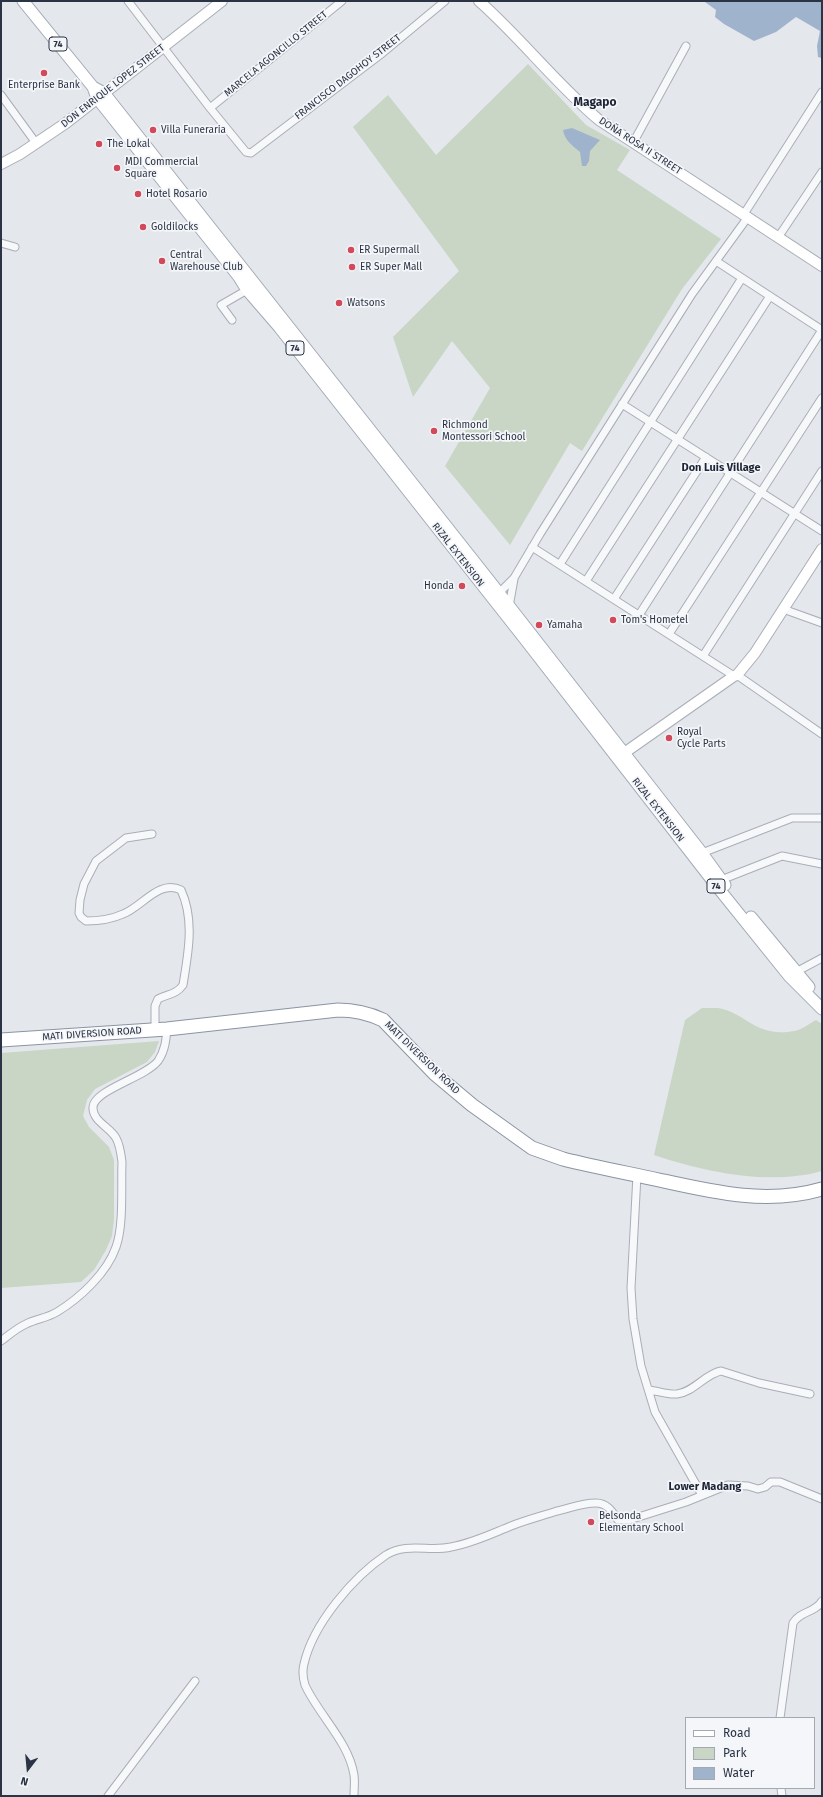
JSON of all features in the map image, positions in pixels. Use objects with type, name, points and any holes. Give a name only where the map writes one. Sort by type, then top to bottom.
[{"type":"highway","name":"MATI DIVERSION ROAD","points":[[1,1040],[161,1029],[338,1010],[358,1011],[382,1020],[393,1029],[452,1089],[496,1124],[532,1148],[563,1160],[720,1193],[761,1197],[799,1194],[822,1189]]},
{"type":"main road","name":"74","points":[[23,1],[101,95]]},
{"type":"main road","name":"RIZAL EXTENSION","points":[[101,95],[239,277],[247,290],[507,609],[792,974],[822,1009]]},
{"type":"main road","name":"RIZAL EXTENSION","points":[[101,95],[496,596]]},
{"type":"main road","name":"RIZAL EXTENSION","points":[[621,755],[702,853],[792,974],[822,999]]},
{"type":"street","points":[[128,1],[210,108]]},
{"type":"street","name":"DON ENRIQUE LOPEZ STREET","points":[[1,164],[66,123],[221,1]]},
{"type":"street","name":"MARCELA AGONCILLO STREET","points":[[210,108],[342,1]]},
{"type":"street","name":"FRANCISCO DAGOHOY STREET","points":[[210,108],[246,152],[250,153],[380,54],[445,1]]},
{"type":"street","name":"DOÑA ROSA II STREET","points":[[479,1],[497,17],[583,106],[599,120],[779,236],[822,266]]},
{"type":"street","points":[[633,142],[686,46]]},
{"type":"street","points":[[496,596],[514,578],[532,546],[692,294],[746,216],[822,92]]},
{"type":"street","points":[[1,95],[36,143]]},
{"type":"street","points":[[779,236],[822,172]]},
{"type":"street","points":[[1,243],[15,247]]},
{"type":"street","points":[[639,615],[822,330],[716,261]]},
{"type":"street","points":[[560,564],[742,278]]},
{"type":"street","points":[[232,320],[221,305],[247,290]]},
{"type":"street","points":[[586,581],[770,296]]},
{"type":"street","points":[[669,634],[822,398]]},
{"type":"street","points":[[622,404],[822,531]]},
{"type":"street","points":[[614,599],[706,457]]},
{"type":"street","points":[[703,656],[822,471]]},
{"type":"street","points":[[532,546],[736,676],[822,734]]},
{"type":"street","points":[[621,755],[736,676],[749,661],[822,549]]},
{"type":"street","points":[[507,609],[514,578]]},
{"type":"street","points":[[783,609],[822,623]]},
{"type":"street","points":[[702,853],[792,818],[822,818]]},
{"type":"street","points":[[1,1341],[26,1323],[57,1312],[88,1288],[112,1257],[116,1246],[119,1229],[122,1162],[121,1151],[116,1138],[93,1113],[92,1106],[97,1098],[147,1070],[157,1062],[164,1051],[161,1029],[155,1006],[158,999],[179,991],[182,985],[189,937],[187,909],[181,890],[175,887],[167,887],[155,892],[124,914],[110,918],[86,921],[79,913],[80,900],[84,884],[96,861],[126,838],[152,834]]},
{"type":"street","points":[[721,880],[782,856],[822,864]]},
{"type":"street","points":[[792,974],[822,958]]},
{"type":"street","points":[[637,1175],[632,1255],[633,1319],[641,1366],[655,1412],[702,1495]]},
{"type":"street","points":[[649,1390],[677,1394],[697,1385],[716,1372],[721,1371],[759,1383],[810,1394]]},
{"type":"street","points":[[354,1796],[354,1775],[350,1761],[334,1729],[305,1684],[303,1675],[304,1664],[308,1651],[336,1602],[350,1585],[387,1555],[397,1549],[408,1547],[446,1548],[465,1544],[483,1539],[524,1521],[582,1504],[603,1504],[609,1507],[618,1520],[623,1521],[686,1502],[728,1485],[748,1486],[758,1489],[765,1487],[770,1482],[780,1482],[822,1499]]},
{"type":"street","points":[[780,1717],[793,1623],[802,1613],[819,1605],[822,1601]]},
{"type":"street","points":[[108,1796],[195,1681]]},
{"type":"green space","points":[[528,64],[586,125],[630,150],[617,170],[721,239],[682,289],[582,451],[570,443],[510,545],[445,466],[490,388],[452,341],[413,397],[393,337],[459,271],[353,127],[388,95],[436,155]]},
{"type":"green space","points":[[702,1008],[718,1008],[728,1011],[760,1028],[770,1031],[781,1032],[797,1030],[816,1020],[822,1024],[822,1171],[781,1177],[737,1175],[694,1167],[654,1155],[685,1020]]},
{"type":"green space","points":[[159,1041],[155,1052],[147,1062],[95,1089],[87,1100],[83,1116],[89,1127],[109,1147],[114,1160],[114,1219],[112,1236],[106,1250],[94,1270],[81,1282],[1,1288],[1,1053]]},
{"type":"water","points":[[692,1],[822,1],[822,58],[818,57],[817,46],[820,31],[796,17],[776,32],[754,41],[724,24],[715,17],[716,10],[705,2]]},
{"type":"water","points":[[572,128],[600,140],[590,151],[589,161],[586,166],[582,166],[580,152],[565,137],[563,130]]},
{"type":"place","name":"Enterprise Bank","points":[[44,73]]},
{"type":"place","name":"Villa Funeraria","points":[[153,130]]},
{"type":"place","name":"The Lokal","points":[[99,144]]},
{"type":"place","name":"MDI Commercial Square","points":[[117,168]]},
{"type":"place","name":"Hotel Rosario","points":[[138,194]]},
{"type":"place","name":"Goldilocks","points":[[143,227]]},
{"type":"place","name":"ER Supermall","points":[[351,250]]},
{"type":"place","name":"Central Warehouse Club","points":[[162,261]]},
{"type":"place","name":"ER Super Mall","points":[[352,267]]},
{"type":"place","name":"Watsons","points":[[339,303]]},
{"type":"place","name":"Richmond Montessori School","points":[[434,431]]},
{"type":"place","name":"Honda","points":[[462,586]]},
{"type":"place","name":"Tom's Hometel","points":[[613,620]]},
{"type":"place","name":"Yamaha","points":[[539,625]]},
{"type":"place","name":"Royal Cycle Parts","points":[[669,738]]},
{"type":"place","name":"Belsonda Elementary School","points":[[591,1522]]},
{"type":"district","name":"Magapo","points":[[595,103]]},
{"type":"district","name":"Don Luis Village","points":[[721,468]]},
{"type":"district","name":"Lower Madang","points":[[705,1487]]}]
